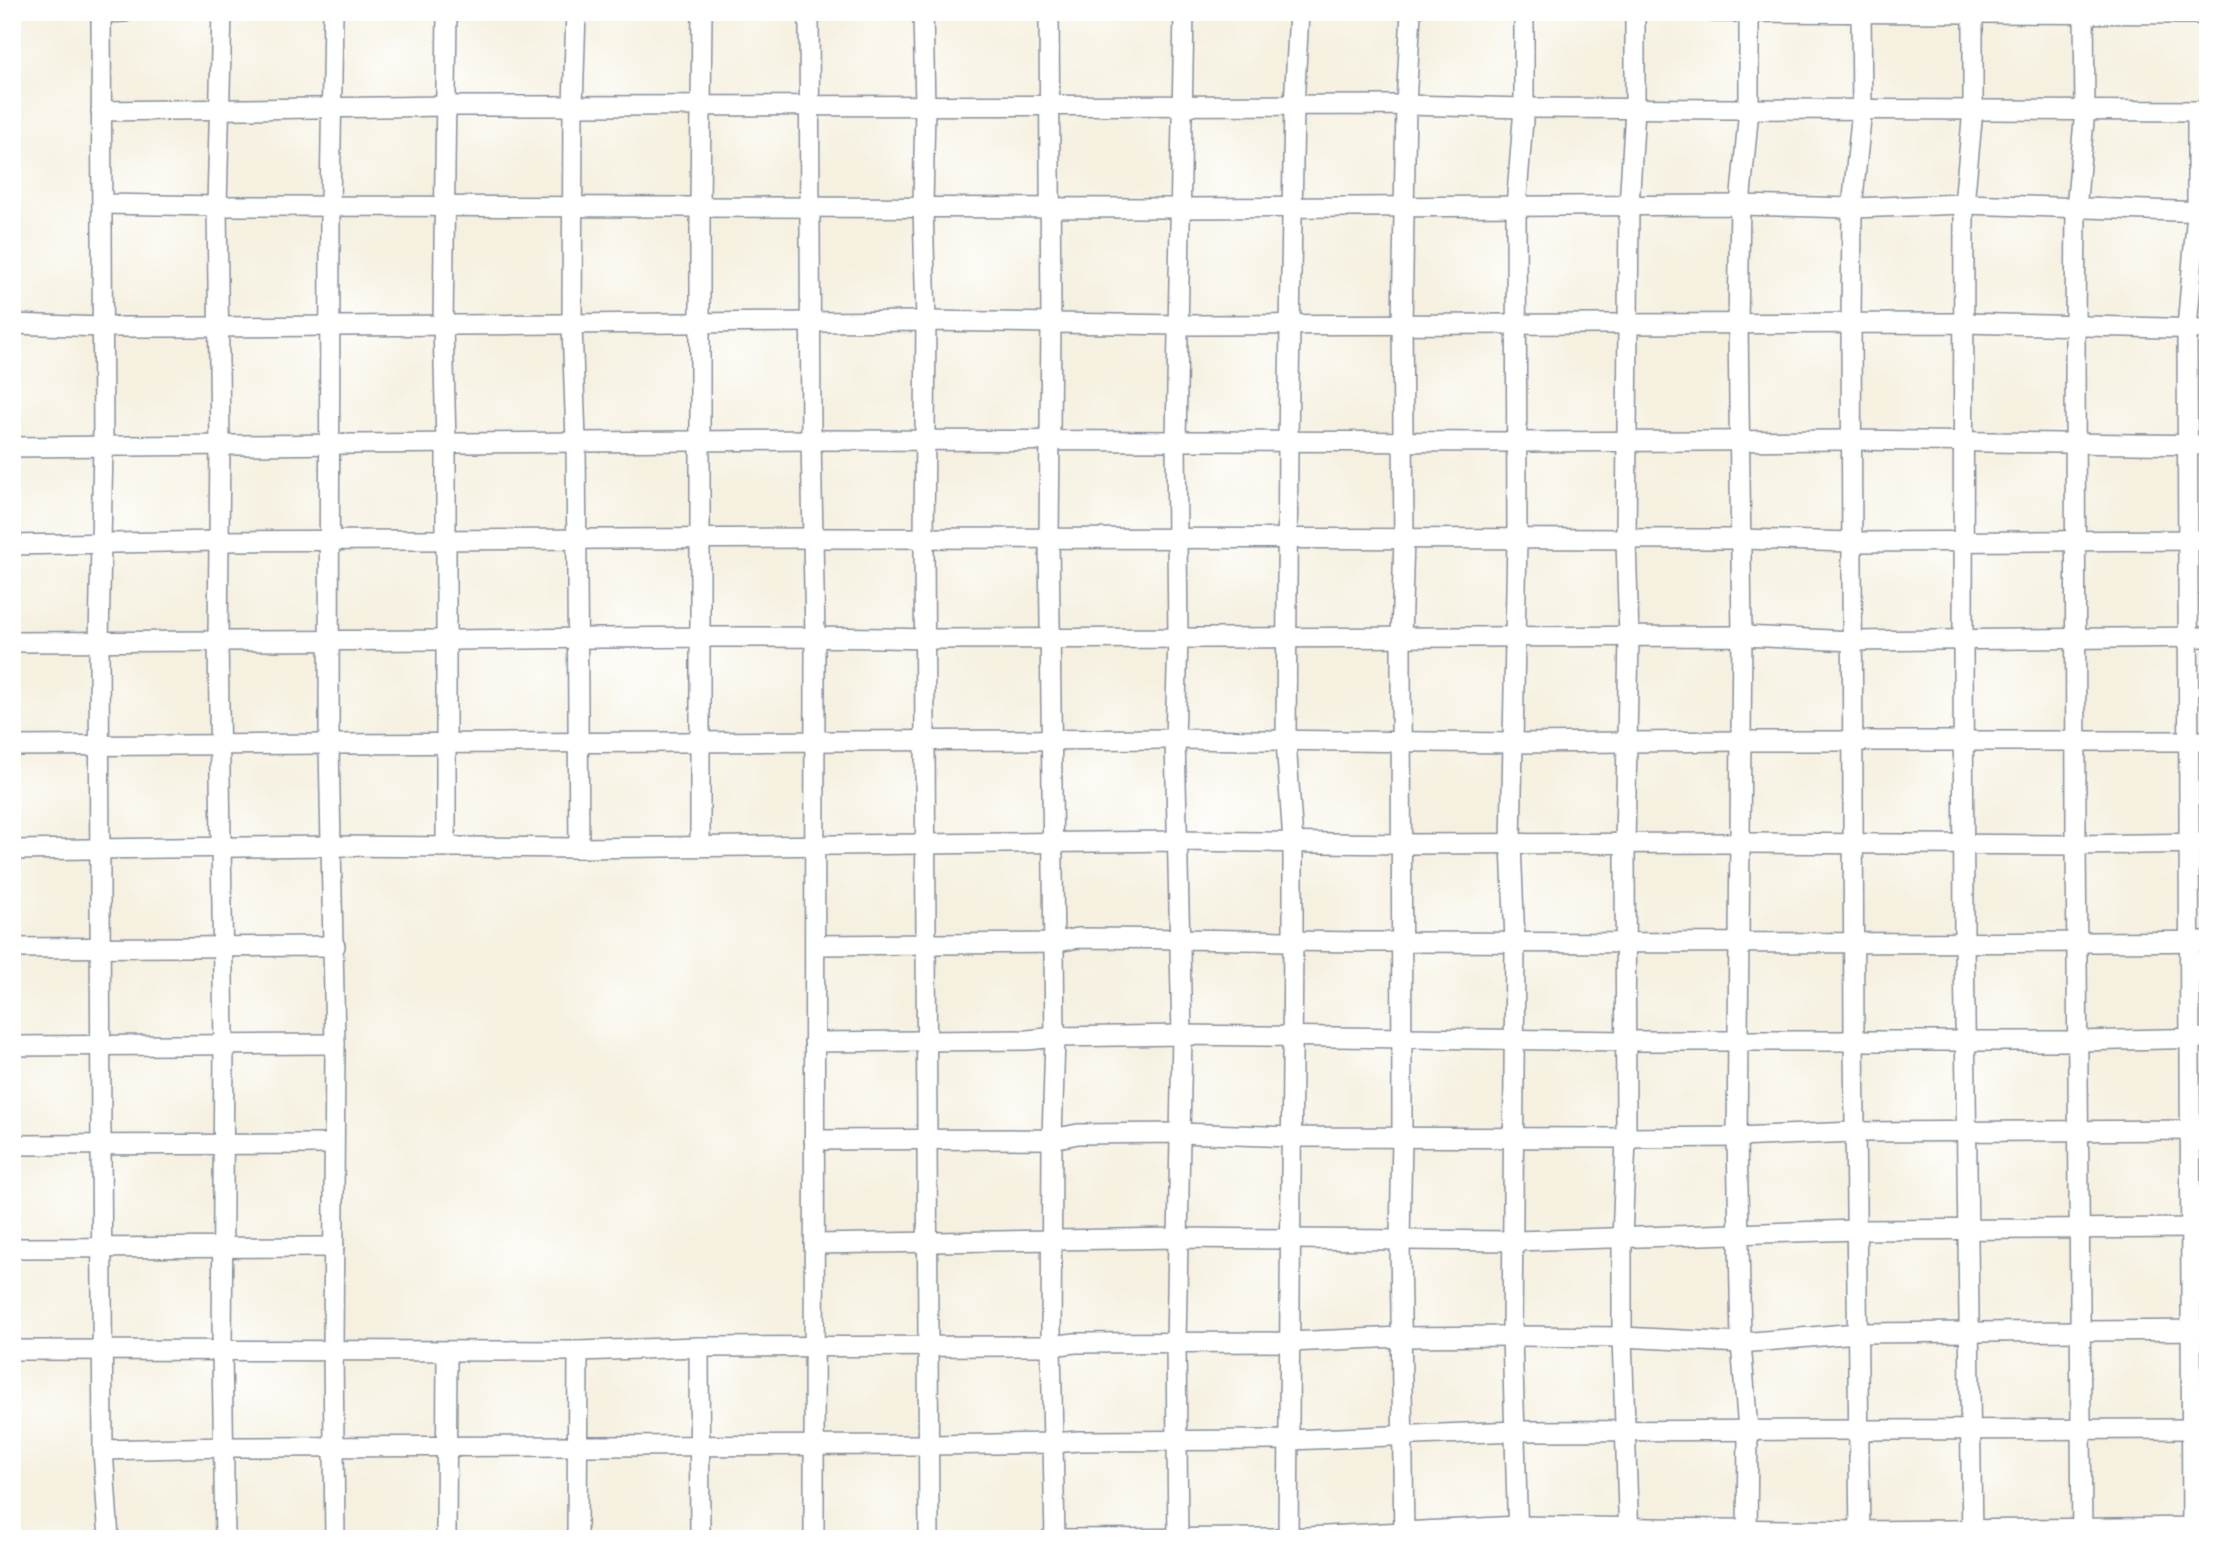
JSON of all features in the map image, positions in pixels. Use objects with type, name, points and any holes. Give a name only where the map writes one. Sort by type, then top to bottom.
[{"type":"street","points":[[109,1539],[103,1450],[100,1144],[99,641],[103,446],[101,13],[125,12]]},
{"type":"street","points":[[222,12],[217,206],[220,444],[218,745],[224,1044],[222,1351],[225,1539]]},
{"type":"street","points":[[333,12],[329,745],[335,946],[332,1351],[335,1539]]},
{"type":"street","points":[[446,846],[446,443],[443,325],[448,106],[447,12]]},
{"type":"street","points":[[576,12],[572,325],[576,440],[576,743],[579,848]]},
{"type":"street","points":[[700,845],[702,12]]},
{"type":"street","points":[[808,12],[811,440],[816,637],[814,1539]]},
{"type":"street","points":[[923,12],[929,1539]]},
{"type":"street","points":[[101,111],[448,106],[700,107],[809,107],[925,107],[1049,107],[1184,107],[1406,105],[1524,108],[2202,111],[2203,212],[2187,328],[2198,445],[2187,541],[2187,637],[2198,741],[2200,1429],[2197,1531],[1860,1535],[1518,1533],[1288,1539],[1053,1538],[1051,1241],[1055,1037],[1049,539],[1051,323],[1049,107],[1049,12]]},
{"type":"street","points":[[1178,1538],[1176,1344],[1182,1035],[1175,739],[1178,637],[1176,441],[1184,12]]},
{"type":"street","points":[[1288,1539],[1293,842],[1286,741],[1288,440],[1294,106],[1300,12]]},
{"type":"street","points":[[1404,1536],[1400,1241],[1401,638],[1404,538],[1402,323],[1406,105],[1412,12]]},
{"type":"street","points":[[1518,1533],[1517,1431],[1512,1336],[1515,942],[1511,844],[1517,539],[1516,207],[1524,108],[1524,12]]},
{"type":"street","points":[[1629,1533],[1622,1337],[1622,1239],[1626,1138],[1629,206],[1635,108],[1635,12]]},
{"type":"street","points":[[1714,12],[2208,14]]},
{"type":"street","points":[[1747,1534],[1748,1430],[1741,1343],[1737,1039],[1742,636],[1738,323],[1740,205],[1749,109],[1749,12]]},
{"type":"street","points":[[1860,1535],[1854,1132],[1852,208],[1862,110],[1861,13]]},
{"type":"street","points":[[1972,1534],[1964,943],[1963,442],[1964,204],[1973,110],[1973,13]]},
{"type":"street","points":[[2082,1534],[2075,326],[2076,209],[2085,110],[2084,13]]},
{"type":"street","points":[[102,204],[1182,208],[1405,205],[1740,205],[1852,208],[1964,204],[2203,212]]},
{"type":"street","points":[[12,324],[219,327],[926,321],[1178,325],[1515,322],[1852,325],[1964,323],[2208,329]]},
{"type":"street","points":[[12,447],[576,440],[1852,440],[2198,445]]},
{"type":"street","points":[[12,545],[701,538],[2208,541]]},
{"type":"street","points":[[12,642],[576,637],[1050,639],[1742,636],[1853,640],[2208,637]]},
{"type":"street","points":[[12,746],[1175,739],[1513,743],[2198,741]]},
{"type":"street","points":[[12,850],[331,846],[579,848],[1178,841],[1625,845],[2199,843]]},
{"type":"street","points":[[817,945],[1053,943],[1078,938],[1626,943],[2199,941]]},
{"type":"street","points":[[12,948],[335,946]]},
{"type":"street","points":[[814,1042],[928,1042],[1182,1035],[1626,1041],[2078,1041],[2200,1038]]},
{"type":"street","points":[[12,1046],[335,1044]]},
{"type":"street","points":[[814,1140],[1052,1139],[1078,1134],[1179,1133],[1291,1137],[1626,1138],[1854,1132],[2200,1130]]},
{"type":"street","points":[[12,1145],[222,1142],[334,1144]]},
{"type":"street","points":[[814,1244],[1177,1238],[1513,1241],[1857,1230],[2200,1228]]},
{"type":"street","points":[[12,1248],[334,1247]]},
{"type":"street","points":[[12,1350],[578,1351],[699,1347],[1176,1344],[1512,1336],[1622,1337],[1741,1343],[1857,1332],[2200,1330]]},
{"type":"street","points":[[699,1347],[700,1539]]},
{"type":"street","points":[[446,1539],[447,1351]]},
{"type":"street","points":[[577,1539],[578,1351]]},
{"type":"street","points":[[103,1450],[224,1447],[930,1445],[1289,1440],[1517,1431],[2200,1429]]}]
